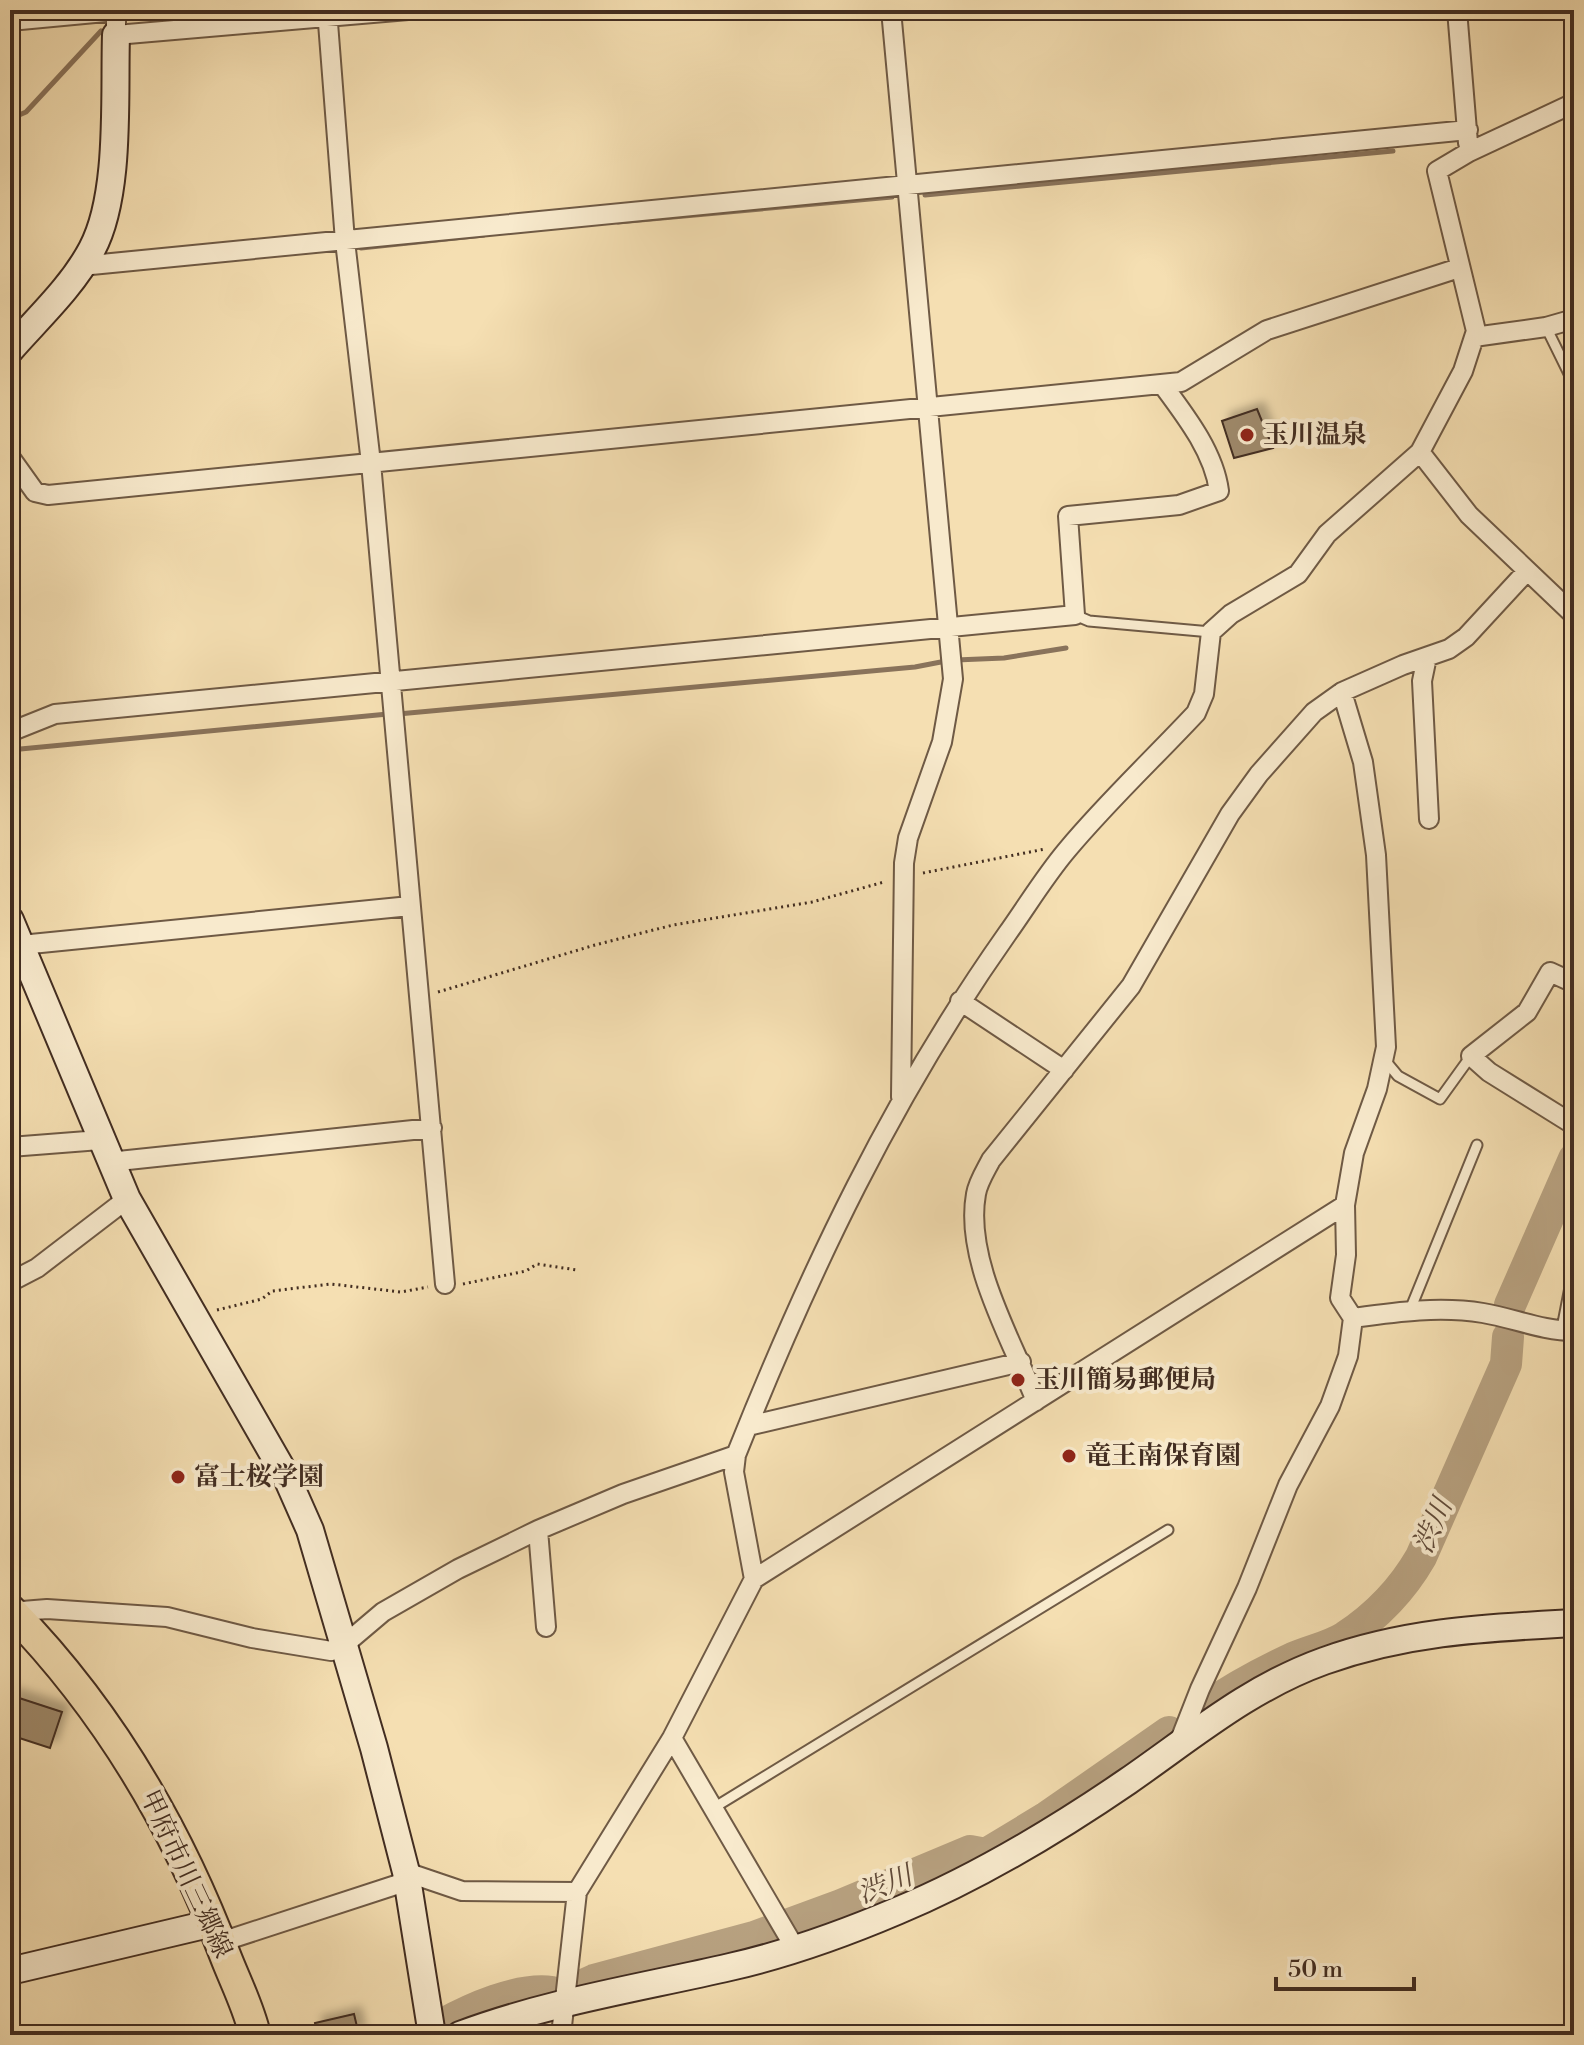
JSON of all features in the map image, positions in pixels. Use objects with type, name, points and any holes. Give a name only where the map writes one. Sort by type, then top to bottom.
[{"type":"main road","name":"甲府市川三郷線","points":[[11,1612],[42,1643],[122,1747],[172,1831],[217,1933],[255,2035]]},
{"type":"street","points":[[10,21],[408,10]]},
{"type":"street","points":[[891,10],[953,679],[942,742],[908,838],[904,876],[901,1100]]},
{"type":"street","points":[[1457,10],[1469,152]]},
{"type":"street","points":[[328,14],[345,241],[371,463],[445,1284]]},
{"type":"street","points":[[10,350],[62,291],[99,234],[107,204],[113,151],[116,19]]},
{"type":"street","points":[[754,1579],[734,1472],[736,1455],[781,1342],[840,1214],[901,1100],[960,1001],[1066,851],[1196,713],[1204,694],[1211,632],[1231,614],[1298,574],[1327,534],[1420,452],[1463,371],[1476,331],[1437,171],[1469,152],[1574,103]]},
{"type":"street","points":[[81,266],[1468,130]]},
{"type":"street","points":[[10,457],[35,492],[48,495],[1181,382],[1267,330],[1459,268]]},
{"type":"street","points":[[1474,337],[1546,327],[1574,319]]},
{"type":"street","points":[[10,732],[55,714],[1075,615],[1068,516],[1179,505],[1219,491],[1217,474],[1186,416],[1162,384]]},
{"type":"street","points":[[1420,452],[1469,515],[1574,615]]},
{"type":"street","points":[[1036,1401],[977,1254],[974,1228],[976,1192],[991,1160],[1131,986],[1230,814],[1259,774],[1314,712],[1342,692],[1449,649],[1466,637],[1527,571]]},
{"type":"street","points":[[1427,657],[1422,681],[1429,819]]},
{"type":"street","points":[[1178,1745],[1288,1485],[1330,1406],[1348,1356],[1353,1318],[1340,1298],[1346,1255],[1345,1205],[1354,1153],[1377,1089],[1386,1047],[1376,855],[1363,762],[1342,692]]},
{"type":"street","points":[[21,945],[410,906]]},
{"type":"street","points":[[10,920],[127,1199],[287,1478],[310,1530],[407,1876],[432,2035]]},
{"type":"street","points":[[1574,983],[1550,972],[1527,1012],[1471,1056],[1489,1072],[1574,1125]]},
{"type":"street","points":[[960,1001],[1064,1070]]},
{"type":"street","points":[[10,1147],[105,1151],[432,1128]]},
{"type":"street","points":[[10,1282],[37,1268],[127,1199]]},
{"type":"street","points":[[561,2035],[562,2003],[577,1892],[672,1738],[754,1579],[1345,1205]]},
{"type":"street","points":[[1353,1318],[1410,1310],[1458,1310],[1570,1331],[1574,1290]]},
{"type":"street","points":[[748,1426],[1021,1362]]},
{"type":"street","points":[[11,1612],[47,1609],[167,1617],[252,1638],[331,1651],[344,1645],[383,1612],[458,1569],[538,1530],[623,1494],[736,1455]]},
{"type":"street","points":[[538,1530],[546,1627]]},
{"type":"street","points":[[460,2035],[562,2003],[733,1967],[793,1944],[839,1936],[968,1878],[1093,1805],[1226,1710],[1269,1685],[1322,1662],[1386,1642],[1440,1632],[1574,1623]]},
{"type":"street","points":[[672,1738],[793,1944]]},
{"type":"street","points":[[10,1971],[217,1933],[407,1876],[462,1891],[577,1892]]},
{"type":"lane","points":[[1546,327],[1574,384]]},
{"type":"lane","points":[[1075,615],[1089,621],[1211,632]]},
{"type":"lane","points":[[1383,1058],[1398,1076],[1440,1099],[1471,1056]]},
{"type":"lane","points":[[1410,1310],[1477,1145]]},
{"type":"lane","points":[[715,1807],[1168,1530]]},
{"type":"path","points":[[419,998],[660,928],[812,902],[904,876],[1053,848],[1066,851]]},
{"type":"path","points":[[194,1316],[262,1299],[272,1291],[331,1284],[401,1292],[499,1277],[526,1271],[537,1264],[577,1270]]},
{"type":"building","name":"玉川温泉","points":[[1257,409],[1273,448],[1234,458],[1222,421]]},
{"type":"building","points":[[10,1695],[62,1712],[50,1748],[10,1735]]},
{"type":"building","points":[[354,2014],[359,2035],[317,2035],[315,2023]]},
{"type":"waterway","points":[[10,119],[26,112],[101,31]]},
{"type":"waterway","points":[[925,195],[1393,151]]},
{"type":"waterway","points":[[618,222],[892,197]]},
{"type":"waterway","points":[[361,248],[484,235]]},
{"type":"waterway","points":[[956,660],[1004,658],[1066,648]]},
{"type":"waterway","points":[[398,714],[915,667],[946,661]]},
{"type":"waterway","points":[[10,750],[388,714]]},
{"type":"waterway","name":"渋川","points":[[1510,1305],[1574,1159]]},
{"type":"waterway","name":"渋川","points":[[1206,1707],[1271,1669],[1345,1637],[1368,1620],[1397,1591],[1421,1557],[1506,1364],[1508,1337]]},
{"type":"waterway","name":"渋川","points":[[576,1988],[594,1980],[754,1937],[841,1905],[970,1851],[986,1854],[1047,1817],[1169,1732]]},
{"type":"waterway","name":"渋川","points":[[441,2025],[480,2006],[510,1996],[552,1992]]},
{"type":"place","name":"玉川温泉","points":[[1247,435]]},
{"type":"place","name":"玉川簡易郵便局","points":[[1018,1380]]},
{"type":"place","name":"竜王南保育園","points":[[1069,1456]]},
{"type":"place","name":"富士桜学園","points":[[178,1477]]}]
